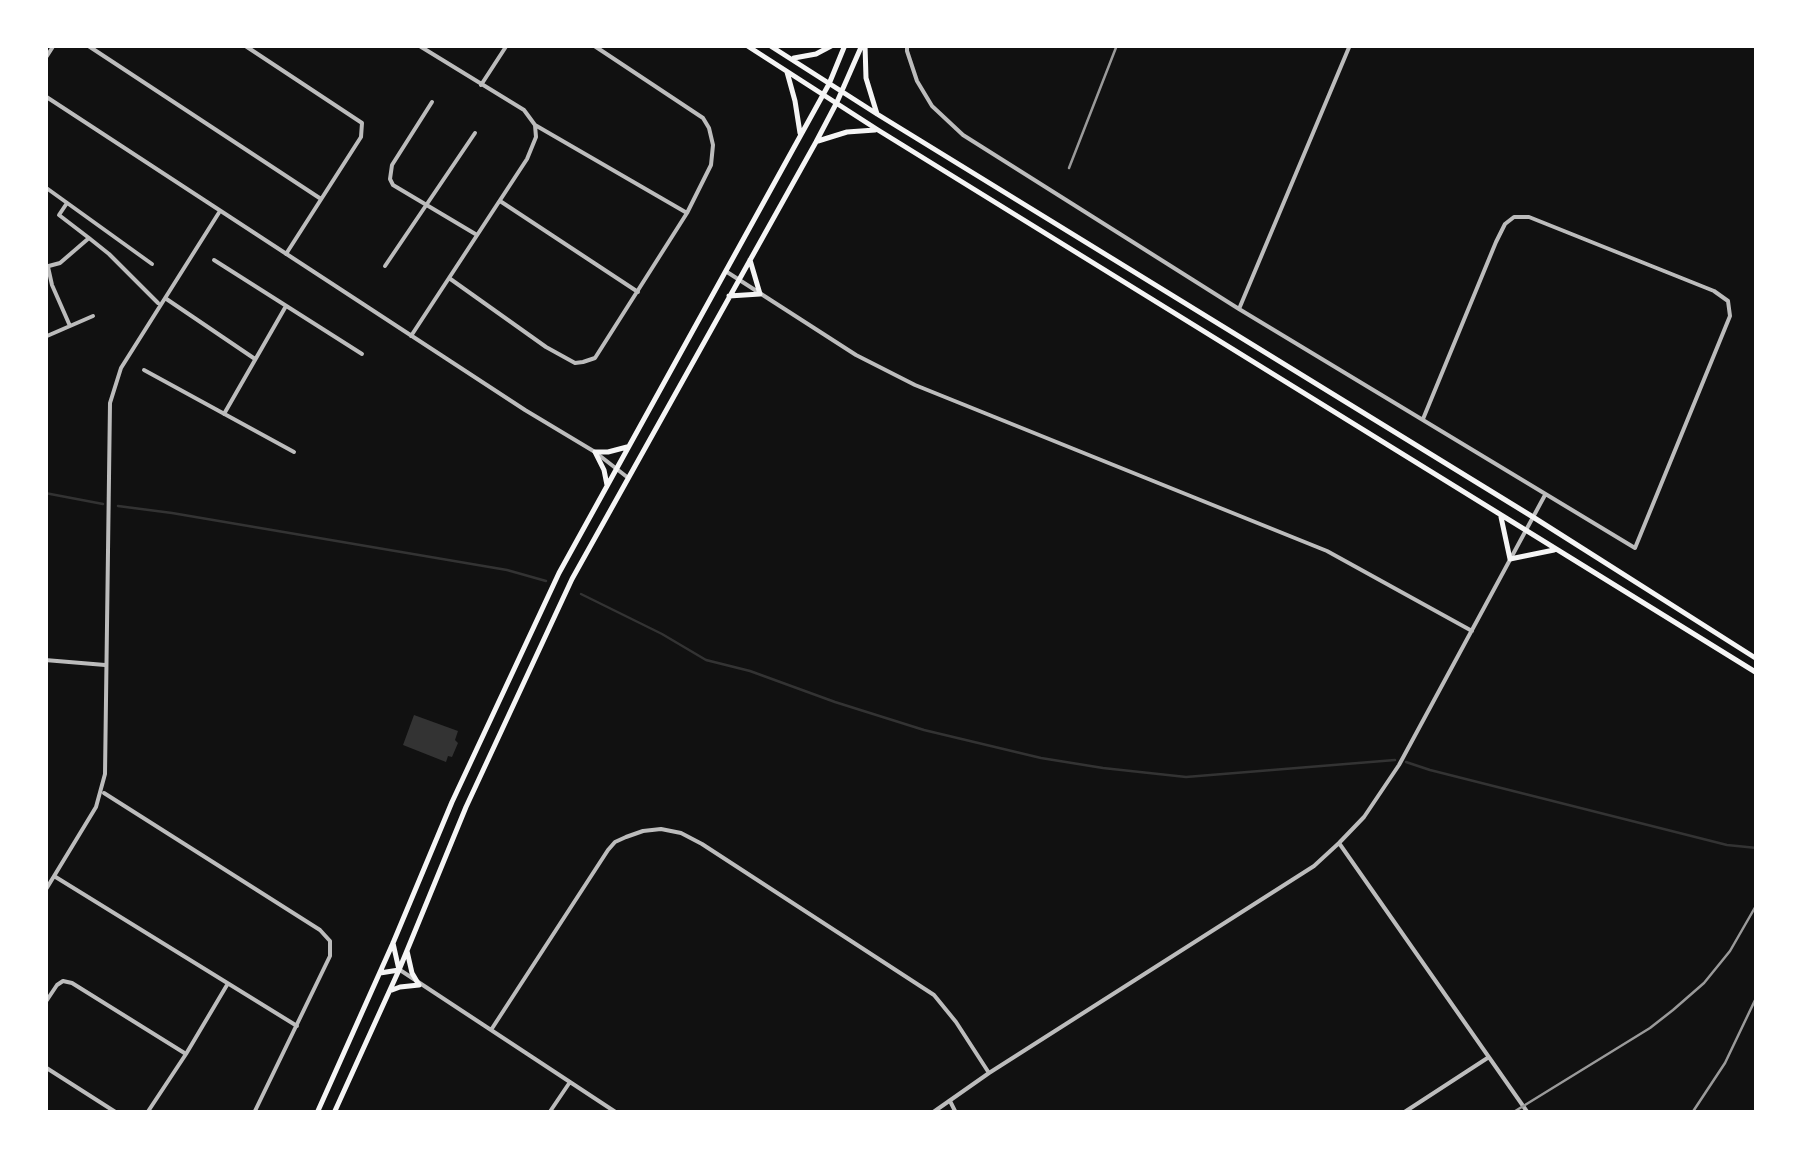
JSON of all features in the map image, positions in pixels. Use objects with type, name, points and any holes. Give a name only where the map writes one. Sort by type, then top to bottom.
[{"type":"main road","points":[[746,45],[1524,532],[1757,673]]},
{"type":"main road","points":[[769,45],[1757,659]]},
{"type":"main road","points":[[791,59],[834,45]]},
{"type":"main road","points":[[317,1113],[452,802],[558,573],[801,136],[829,84],[844,45]]},
{"type":"main road","points":[[334,1113],[466,808],[572,579],[816,142],[864,45]]},
{"type":"main road","points":[[864,45],[866,78],[876,114]]},
{"type":"main road","points":[[787,72],[801,136]]},
{"type":"main road","points":[[816,142],[846,132],[878,130]]},
{"type":"main road","points":[[729,296],[760,294],[750,259]]},
{"type":"main road","points":[[607,486],[595,452],[630,446]]},
{"type":"main road","points":[[1501,517],[1510,558],[1555,550]]},
{"type":"main road","points":[[393,944],[399,970]]},
{"type":"main road","points":[[389,992],[419,985],[407,951]]},
{"type":"main road","points":[[380,973],[399,970]]},
{"type":"street","points":[[45,59],[54,45]]},
{"type":"street","points":[[87,45],[321,199]]},
{"type":"street","points":[[244,45],[362,123],[361,137],[286,254]]},
{"type":"street","points":[[418,45],[524,110],[536,125],[687,213]]},
{"type":"street","points":[[481,85],[508,45]]},
{"type":"street","points":[[448,278],[574,363],[595,358],[638,292],[687,213],[711,165],[713,146],[703,118],[593,45]]},
{"type":"street","points":[[908,45],[917,81],[932,106],[963,135],[1239,309],[1635,548],[1730,316],[1728,302],[1714,291],[1530,217],[1514,217],[1505,224],[1496,242],[1423,419]]},
{"type":"street","points":[[1239,309],[1350,45]]},
{"type":"street","points":[[45,96],[595,452],[627,477]]},
{"type":"street","points":[[432,102],[392,165],[394,185],[477,235]]},
{"type":"street","points":[[411,336],[533,145],[536,125]]},
{"type":"street","points":[[385,266],[475,132]]},
{"type":"street","points":[[45,187],[152,264]]},
{"type":"street","points":[[499,201],[638,292]]},
{"type":"street","points":[[68,202],[60,214],[109,254],[160,304]]},
{"type":"street","points":[[45,891],[102,792],[107,730],[110,403],[120,368],[220,210]]},
{"type":"street","points":[[70,326],[48,286],[46,267],[60,263],[89,238]]},
{"type":"street","points":[[214,260],[362,354]]},
{"type":"street","points":[[726,272],[856,356],[915,386],[1328,551],[1472,631]]},
{"type":"street","points":[[165,298],[255,359]]},
{"type":"street","points":[[224,414],[286,306]]},
{"type":"street","points":[[47,336],[94,316]]},
{"type":"street","points":[[144,370],[294,452]]},
{"type":"street","points":[[932,1113],[1314,866],[1340,843],[1364,817],[1399,765],[1545,494]]},
{"type":"street","points":[[45,660],[106,665]]},
{"type":"street","points":[[102,792],[320,930],[330,941],[330,956],[254,1113]]},
{"type":"street","points":[[491,1030],[608,850],[615,842],[661,829],[681,833],[702,844],[934,995],[989,1073]]},
{"type":"street","points":[[1340,843],[1528,1113]]},
{"type":"street","points":[[54,876],[297,1026]]},
{"type":"street","points":[[399,970],[617,1113]]},
{"type":"street","points":[[45,1003],[57,985],[63,981],[72,983],[186,1054]]},
{"type":"street","points":[[147,1113],[227,984]]},
{"type":"street","points":[[1403,1113],[1489,1057]]},
{"type":"street","points":[[45,1067],[117,1113]]},
{"type":"street","points":[[550,1113],[570,1082]]},
{"type":"street","points":[[950,1101],[956,1113]]},
{"type":"shaded area","points":[[414,715],[458,731],[458,743],[446,762],[403,745]]},
{"type":"waterway","points":[[45,493],[103,504]]},
{"type":"waterway","points":[[118,506],[507,570],[546,581]]},
{"type":"waterway","points":[[581,594],[706,660],[924,730],[1041,758],[1186,777],[1395,760]]},
{"type":"waterway","points":[[1406,762],[1727,845],[1757,848]]},
{"type":"railway","points":[[1069,168],[1117,45]]},
{"type":"railway","points":[[1512,1113],[1673,1010],[1704,983],[1730,951],[1757,904]]},
{"type":"railway","points":[[1692,1113],[1725,1063],[1757,996]]}]
